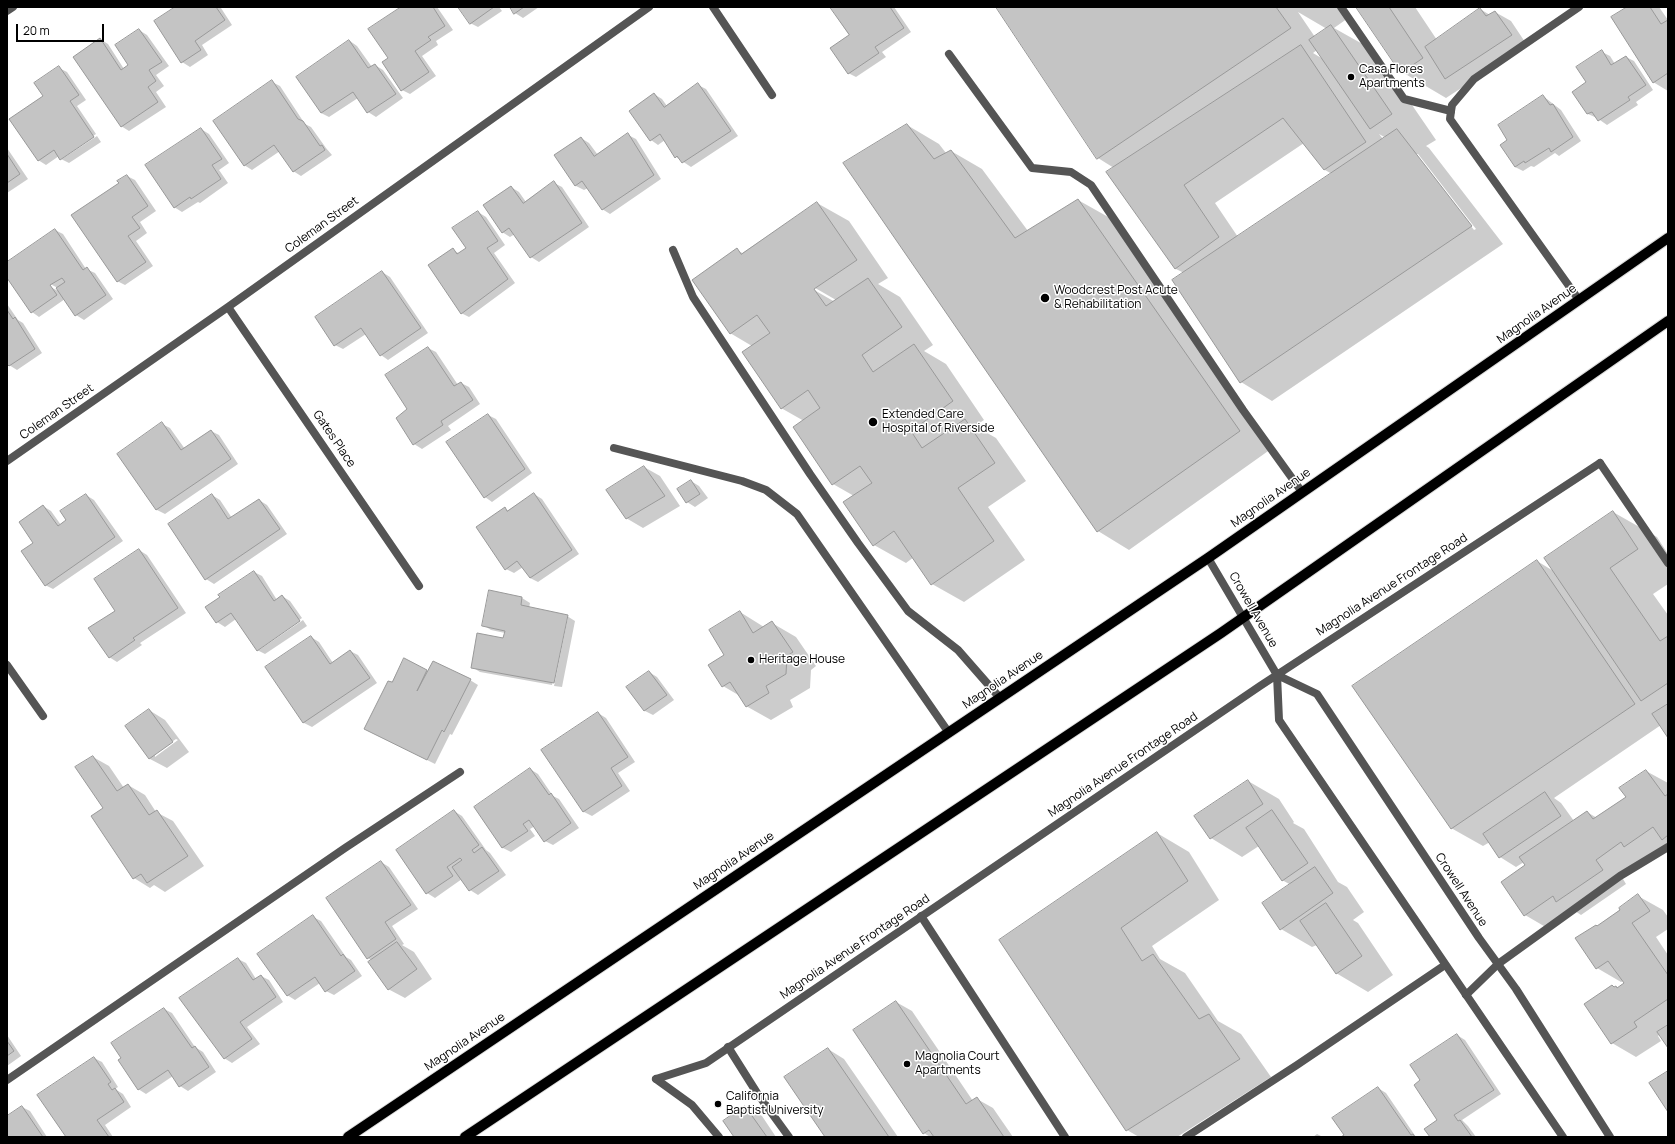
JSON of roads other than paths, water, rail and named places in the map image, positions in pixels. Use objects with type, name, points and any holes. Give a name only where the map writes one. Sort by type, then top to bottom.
[{"type":"main road","name":"Magnolia Avenue","points":[[348,1137],[1208,558],[1668,238]]},
{"type":"main road","points":[[465,1137],[1242,617],[1668,321]]},
{"type":"street","points":[[7,11],[13,7]]},
{"type":"street","name":"Coleman Street","points":[[7,461],[228,307],[648,7]]},
{"type":"street","points":[[713,7],[772,96]]},
{"type":"street","points":[[1341,7],[1404,99],[1451,111]]},
{"type":"street","points":[[1579,7],[1474,79],[1452,105],[1450,119],[1579,300]]},
{"type":"street","points":[[949,54],[1032,168],[1071,172],[1091,185],[1243,410],[1302,492]]},
{"type":"street","points":[[672,250],[693,297],[797,455],[858,543],[908,611],[958,650],[1000,698]]},
{"type":"street","name":"Gates Place","points":[[228,307],[420,586]]},
{"type":"street","points":[[614,448],[742,481],[766,490],[797,514],[949,733]]},
{"type":"street","name":"Magnolia Avenue Frontage Road","points":[[719,1137],[692,1105],[656,1078],[706,1062],[1276,675],[1600,463],[1668,563]]},
{"type":"street","name":"Crowell Avenue","points":[[1208,558],[1276,675],[1279,720],[1563,1137]]},
{"type":"street","points":[[7,665],[43,716]]},
{"type":"street","name":"Crowell Avenue","points":[[1276,675],[1317,694],[1479,938],[1516,989],[1610,1137]]},
{"type":"street","points":[[7,1080],[345,848],[460,772]]},
{"type":"street","points":[[1466,995],[1498,964],[1620,876],[1668,847]]},
{"type":"street","points":[[921,916],[1064,1137]]},
{"type":"street","points":[[1186,1137],[1297,1065],[1445,965]]},
{"type":"street","points":[[728,1047],[757,1093],[789,1137]]},
{"type":"place","name":"Casa Flores Apartments","points":[[1351,77]]},
{"type":"place","name":"Woodcrest Post Acute & Rehabilitation","points":[[1045,298]]},
{"type":"place","name":"Extended Care Hospital of Riverside","points":[[873,422]]},
{"type":"place","name":"Heritage House","points":[[751,660]]},
{"type":"place","name":"Magnolia Court Apartments","points":[[907,1064]]},
{"type":"place","name":"California Baptist University","points":[[718,1104]]}]
